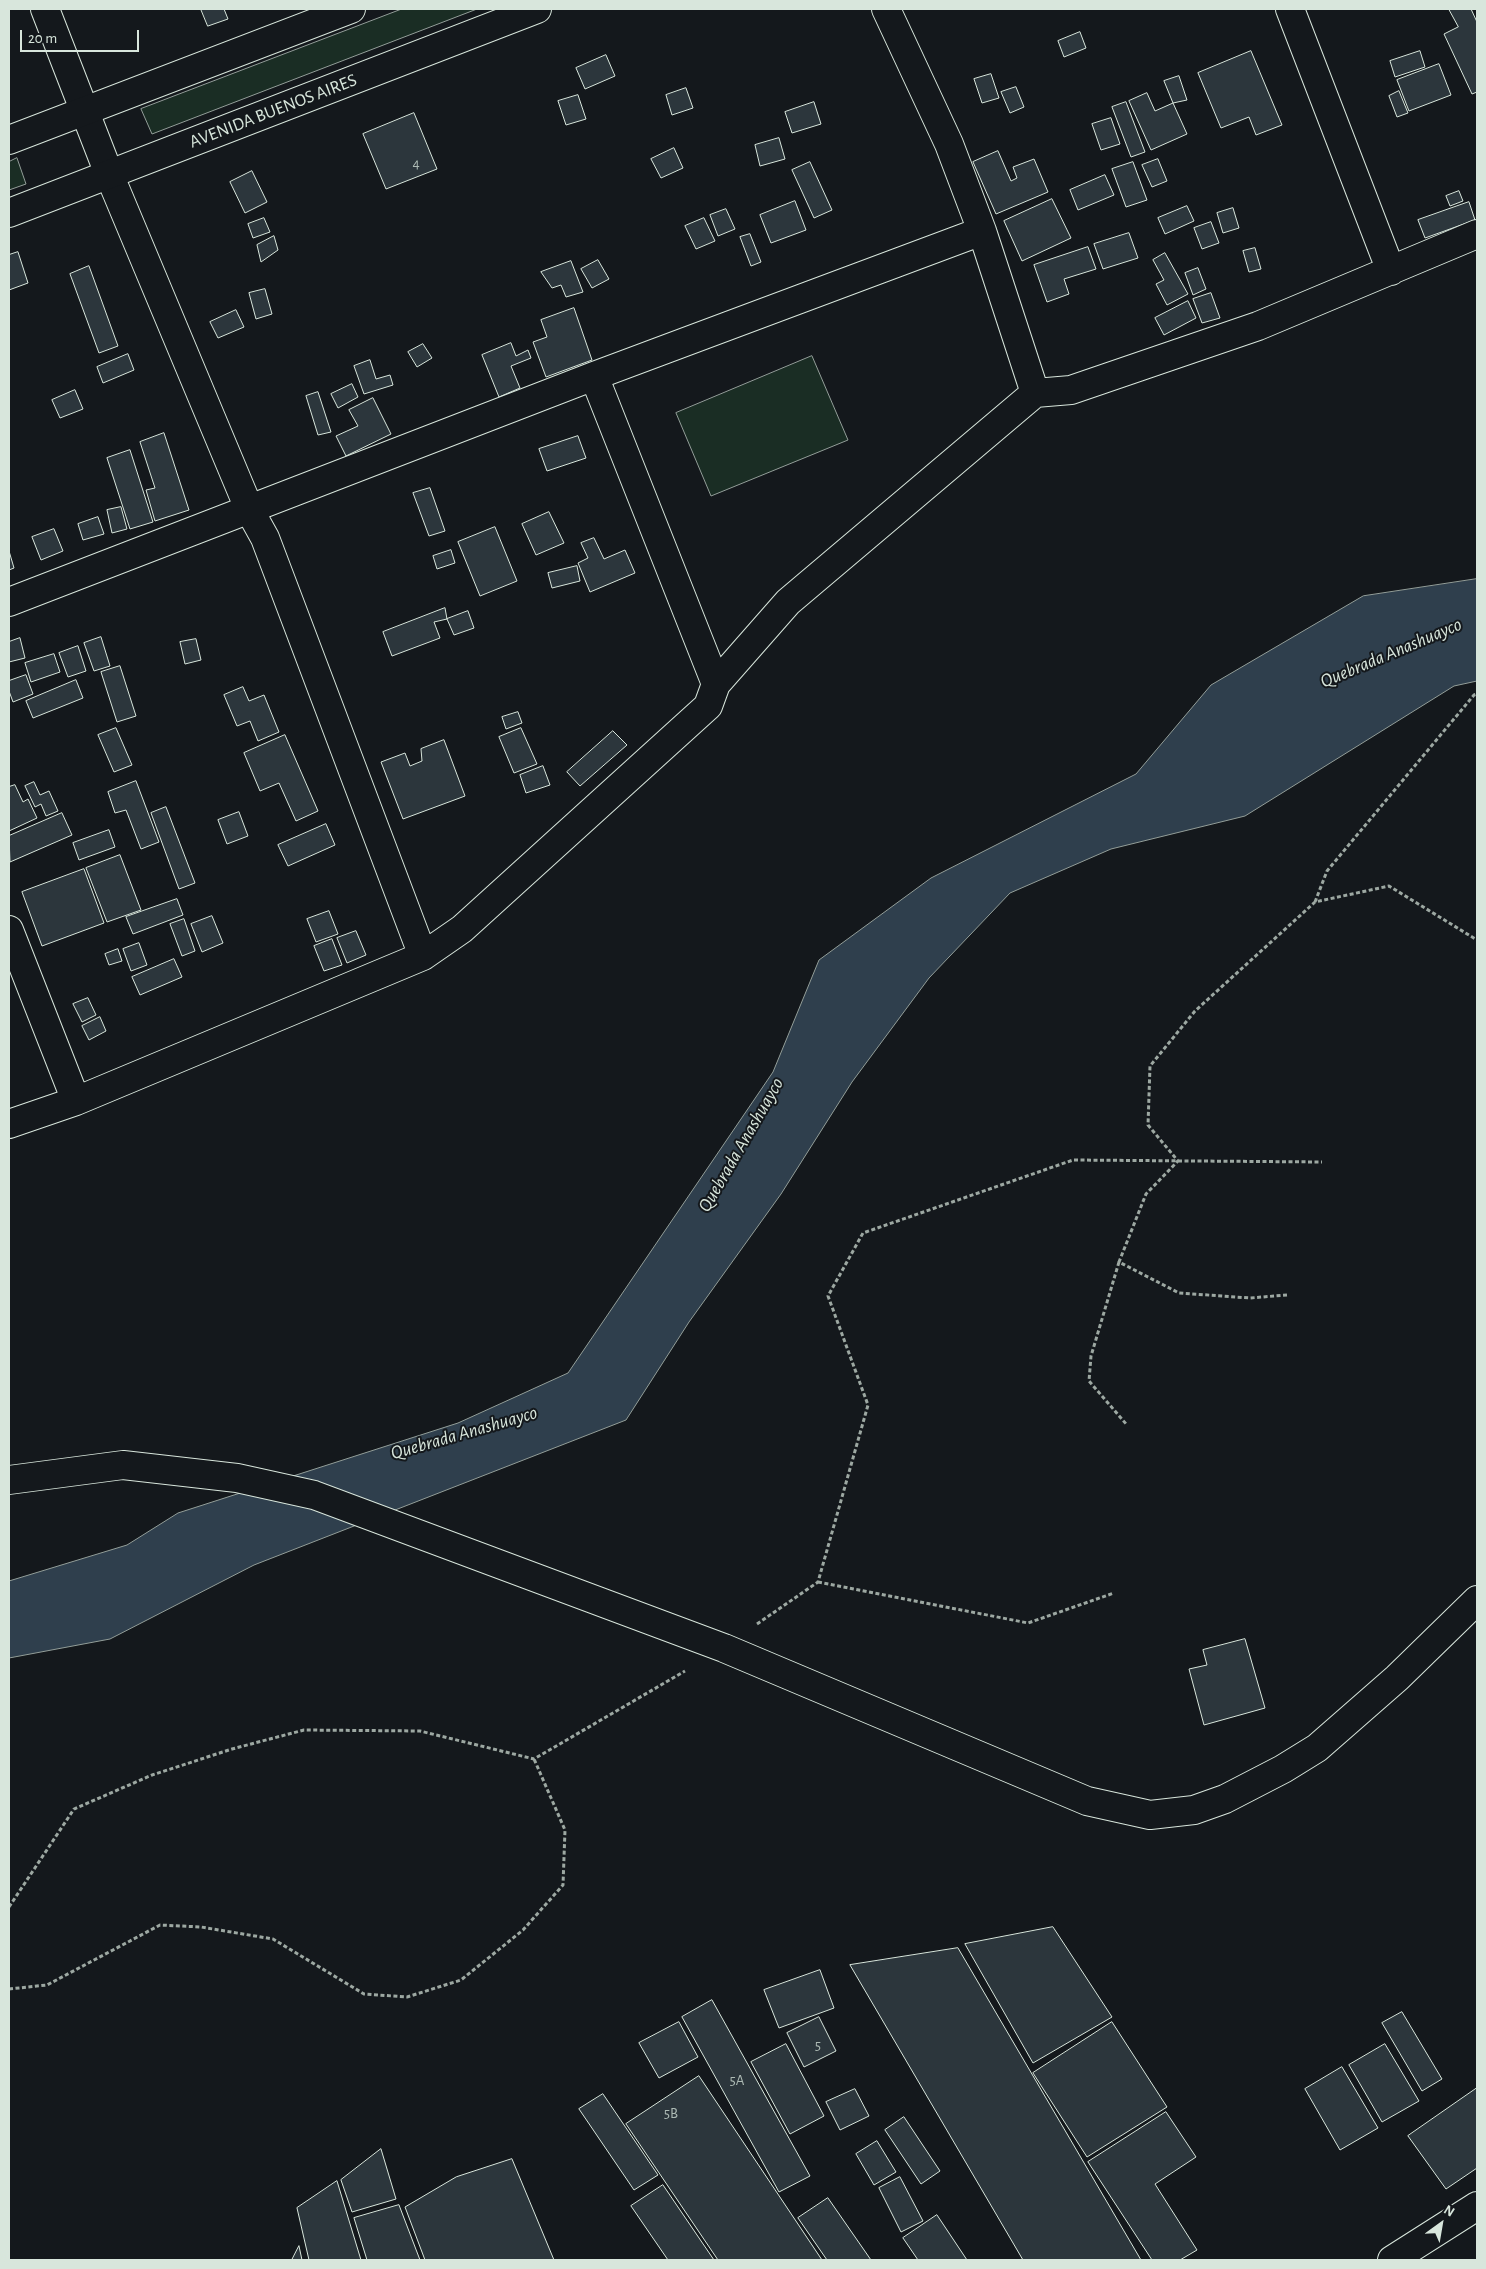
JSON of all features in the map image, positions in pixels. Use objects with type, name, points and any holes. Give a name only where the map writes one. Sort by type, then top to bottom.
[{"type":"street","points":[[44,9],[109,174],[250,511],[265,538],[423,956]]},
{"type":"street","points":[[9,140],[351,9]]},
{"type":"street","name":"AVENIDA BUENOS AIRES","points":[[9,213],[537,9]]},
{"type":"street","points":[[886,9],[949,144],[982,231],[1035,393]]},
{"type":"street","points":[[1290,9],[1391,271]]},
{"type":"street","points":[[9,602],[250,511],[594,376],[982,231]]},
{"type":"street","points":[[9,1124],[76,1101],[423,956],[462,930],[708,706],[716,684],[788,602],[1035,393],[1071,390],[1239,332],[1477,234]]},
{"type":"street","points":[[594,376],[716,684]]},
{"type":"street","points":[[9,930],[76,1101]]},
{"type":"street","points":[[9,1480],[123,1466],[237,1478],[314,1495],[724,1648],[1087,1801],[1150,1814],[1194,1810],[1225,1799],[1283,1770],[1317,1748],[1397,1678],[1477,1600]]},
{"type":"street","points":[[1392,2260],[1477,2206]]},
{"type":"path","points":[[1178,1161],[1148,1125],[1150,1066],[1195,1011],[1315,902],[1327,871],[1474,695],[1477,694]]},
{"type":"path","points":[[1315,902],[1389,886],[1477,940]]},
{"type":"path","points":[[9,1907],[74,1809],[152,1774],[232,1749],[304,1730],[420,1731],[534,1759],[724,1648],[818,1582],[868,1405],[828,1296],[863,1233],[1073,1160],[1322,1162]]},
{"type":"path","points":[[1127,1425],[1090,1381],[1090,1356],[1119,1262],[1146,1194],[1178,1161]]},
{"type":"path","points":[[1119,1262],[1179,1293],[1250,1298],[1287,1295]]},
{"type":"path","points":[[818,1582],[1028,1623],[1114,1593]]},
{"type":"path","points":[[9,1989],[47,1985],[160,1925],[201,1927],[273,1939],[364,1994],[406,1997],[461,1980],[523,1930],[563,1885],[564,1830],[534,1759]]},
{"type":"green space","points":[[402,9],[477,9],[152,134],[141,109]]},
{"type":"green space","points":[[17,158],[26,184],[9,190],[9,162]]},
{"type":"green space","points":[[812,356],[848,440],[711,496],[676,413]]},
{"type":"water","name":"Quebrada Anashuayco","points":[[1477,579],[1477,681],[1454,686],[1245,816],[1111,849],[1010,893],[929,978],[852,1082],[781,1194],[689,1322],[626,1420],[254,1565],[110,1639],[9,1658],[9,1581],[127,1545],[178,1513],[458,1423],[568,1373],[773,1072],[819,960],[931,878],[1136,774],[1211,685],[1363,596]]},
{"type":"building","points":[[201,9],[224,9],[228,19],[208,26]]},
{"type":"building","points":[[1449,9],[1471,9],[1477,22],[1477,92],[1472,94],[1444,34],[1458,27]]},
{"type":"building","points":[[1080,32],[1086,48],[1064,57],[1058,41]]},
{"type":"building","points":[[1251,51],[1282,125],[1256,135],[1249,117],[1221,128],[1198,73]]},
{"type":"building","points":[[1420,51],[1425,67],[1395,77],[1390,61]]},
{"type":"building","points":[[606,55],[615,76],[585,89],[576,68]]},
{"type":"building","points":[[1439,64],[1451,95],[1409,111],[1397,80]]},
{"type":"building","points":[[991,74],[999,98],[982,103],[974,79]]},
{"type":"building","points":[[1179,76],[1187,100],[1173,103],[1164,81]]},
{"type":"building","points":[[1016,87],[1024,107],[1010,113],[1001,92]]},
{"type":"building","points":[[686,88],[693,108],[672,115],[666,95]]},
{"type":"building","points":[[1399,91],[1408,113],[1397,117],[1389,96]]},
{"type":"building","points":[[1147,93],[1155,111],[1173,103],[1187,134],[1151,150],[1129,101]]},
{"type":"building","points":[[578,95],[586,119],[566,125],[558,101]]},
{"type":"building","points":[[814,102],[821,124],[792,133],[785,112]]},
{"type":"building","points":[[1126,102],[1145,152],[1131,157],[1112,107]]},
{"type":"building","points":[[414,113],[437,169],[386,189],[363,134]]},
{"type":"building","points":[[1111,118],[1120,144],[1101,150],[1092,124]]},
{"type":"building","points":[[779,138],[785,159],[760,166],[755,145]]},
{"type":"building","points":[[674,148],[683,168],[661,178],[651,159]]},
{"type":"building","points":[[998,151],[1011,181],[1017,178],[1013,167],[1034,159],[1048,192],[996,214],[973,162]]},
{"type":"building","points":[[1158,159],[1167,181],[1152,187],[1142,165]]},
{"type":"building","points":[[810,162],[832,210],[814,218],[792,170]]},
{"type":"building","points":[[1133,162],[1147,200],[1126,207],[1112,169]]},
{"type":"building","points":[[252,171],[267,202],[245,213],[230,182]]},
{"type":"building","points":[[1105,175],[1114,195],[1078,210],[1070,190]]},
{"type":"building","points":[[1459,191],[1463,201],[1450,206],[1446,196]]},
{"type":"building","points":[[1052,199],[1071,238],[1022,261],[1004,221]]},
{"type":"building","points":[[795,201],[806,230],[771,243],[760,215]]},
{"type":"building","points":[[1469,202],[1475,220],[1425,238],[1418,220]]},
{"type":"building","points":[[1187,206],[1194,221],[1165,234],[1158,218]]},
{"type":"building","points":[[1233,208],[1239,228],[1223,233],[1217,213]]},
{"type":"building","points":[[726,209],[735,229],[718,236],[710,215]]},
{"type":"building","points":[[264,218],[270,232],[253,238],[248,224]]},
{"type":"building","points":[[704,218],[715,241],[696,249],[685,226]]},
{"type":"building","points":[[1211,222],[1219,243],[1202,249],[1194,228]]},
{"type":"building","points":[[1129,233],[1138,258],[1103,269],[1094,244]]},
{"type":"building","points":[[750,234],[761,262],[751,266],[740,237]]},
{"type":"building","points":[[274,236],[278,250],[261,262],[257,245]]},
{"type":"building","points":[[1088,247],[1096,269],[1064,279],[1069,294],[1047,302],[1034,265]]},
{"type":"building","points":[[1255,248],[1261,269],[1249,272],[1243,251]]},
{"type":"building","points":[[18,252],[28,283],[9,290],[9,255]]},
{"type":"building","points":[[1165,253],[1188,294],[1167,305],[1156,284],[1164,280],[1153,260]]},
{"type":"building","points":[[598,260],[609,279],[592,288],[581,269]]},
{"type":"building","points":[[571,261],[583,292],[566,297],[561,285],[552,288],[541,272]]},
{"type":"building","points":[[89,266],[118,346],[99,353],[70,274]]},
{"type":"building","points":[[1198,268],[1206,289],[1193,295],[1185,273]]},
{"type":"building","points":[[265,289],[272,314],[256,319],[249,293]]},
{"type":"building","points":[[1211,293],[1220,318],[1202,323],[1193,299]]},
{"type":"building","points":[[1188,301],[1196,318],[1164,335],[1155,318]]},
{"type":"building","points":[[574,308],[592,360],[546,377],[533,342],[547,337],[541,320]]},
{"type":"building","points":[[236,310],[244,327],[218,338],[210,322]]},
{"type":"building","points":[[511,343],[516,356],[528,350],[531,358],[511,366],[520,388],[499,397],[482,355]]},
{"type":"building","points":[[423,344],[432,358],[417,367],[408,352]]},
{"type":"building","points":[[128,354],[134,370],[103,383],[97,367]]},
{"type":"building","points":[[370,360],[376,379],[390,375],[393,385],[364,394],[354,366]]},
{"type":"building","points":[[352,384],[358,397],[338,408],[331,394]]},
{"type":"building","points":[[75,390],[83,409],[60,418],[52,400]]},
{"type":"building","points":[[318,392],[331,432],[318,435],[306,396]]},
{"type":"building","points":[[373,398],[391,434],[346,456],[336,436],[358,426],[349,410]]},
{"type":"building","points":[[164,433],[189,510],[155,521],[146,490],[155,488],[140,442]]},
{"type":"building","points":[[578,436],[586,458],[547,471],[539,449]]},
{"type":"building","points":[[130,450],[153,522],[130,529],[107,458]]},
{"type":"building","points":[[430,488],[445,531],[429,536],[413,493]]},
{"type":"building","points":[[121,507],[127,529],[112,533],[107,510]]},
{"type":"building","points":[[549,512],[564,543],[536,555],[522,524]]},
{"type":"building","points":[[98,517],[104,534],[83,540],[78,524]]},
{"type":"building","points":[[495,527],[517,581],[480,596],[458,542]]},
{"type":"building","points":[[54,529],[63,551],[41,560],[32,537]]},
{"type":"building","points":[[594,538],[604,559],[625,550],[635,573],[590,592],[578,563],[588,558],[581,543]]},
{"type":"building","points":[[451,550],[455,563],[437,569],[433,556]]},
{"type":"building","points":[[9,551],[14,568],[9,570]]},
{"type":"building","points":[[577,566],[580,581],[552,588],[548,573]]},
{"type":"building","points":[[445,608],[447,619],[434,622],[440,638],[392,656],[383,632]]},
{"type":"building","points":[[468,611],[474,628],[454,635],[447,619]]},
{"type":"building","points":[[101,637],[110,666],[94,671],[84,643]]},
{"type":"building","points":[[20,638],[25,658],[9,662],[9,642]]},
{"type":"building","points":[[196,639],[201,660],[185,664],[180,642]]},
{"type":"building","points":[[78,646],[86,671],[68,677],[59,653]]},
{"type":"building","points":[[54,654],[60,672],[31,682],[25,663]]},
{"type":"building","points":[[120,666],[136,716],[117,722],[101,672]]},
{"type":"building","points":[[26,675],[33,694],[13,702],[9,691],[9,681]]},
{"type":"building","points":[[76,680],[83,698],[33,718],[26,701]]},
{"type":"building","points":[[243,687],[249,701],[264,695],[279,732],[258,741],[250,721],[237,726],[224,695]]},
{"type":"building","points":[[518,712],[522,723],[506,729],[502,717]]},
{"type":"building","points":[[116,728],[132,765],[114,772],[98,735]]},
{"type":"building","points":[[521,728],[537,764],[514,773],[499,737]]},
{"type":"building","points":[[613,731],[627,745],[580,786],[567,772]]},
{"type":"building","points":[[285,735],[318,811],[296,821],[279,783],[260,791],[244,753]]},
{"type":"building","points":[[444,740],[465,796],[403,819],[381,762],[405,753],[410,766],[422,761],[421,749]]},
{"type":"building","points":[[543,766],[550,785],[526,793],[520,775]]},
{"type":"building","points":[[136,781],[159,842],[141,849],[126,810],[115,813],[108,792]]},
{"type":"building","points":[[34,782],[40,795],[49,791],[58,811],[46,816],[41,804],[35,807],[25,786]]},
{"type":"building","points":[[15,785],[23,802],[28,799],[37,818],[9,831],[9,787]]},
{"type":"building","points":[[166,807],[195,883],[179,889],[151,813]]},
{"type":"building","points":[[239,812],[248,836],[227,844],[218,820]]},
{"type":"building","points":[[62,813],[72,835],[10,862],[9,836]]},
{"type":"building","points":[[326,824],[335,845],[288,866],[278,845]]},
{"type":"building","points":[[109,830],[115,847],[79,860],[73,843]]},
{"type":"building","points":[[120,855],[141,910],[107,922],[86,868]]},
{"type":"building","points":[[84,869],[104,923],[42,946],[22,892]]},
{"type":"building","points":[[177,899],[183,915],[133,934],[126,917]]},
{"type":"building","points":[[329,911],[338,934],[316,942],[307,919]]},
{"type":"building","points":[[212,916],[223,943],[202,952],[191,924]]},
{"type":"building","points":[[184,919],[195,951],[182,956],[170,924]]},
{"type":"building","points":[[356,931],[366,955],[347,963],[337,938]]},
{"type":"building","points":[[332,939],[342,965],[324,971],[314,946]]},
{"type":"building","points":[[139,943],[147,965],[131,971],[123,949]]},
{"type":"building","points":[[118,949],[122,961],[109,965],[105,954]]},
{"type":"building","points":[[174,959],[182,977],[140,995],[132,977]]},
{"type":"building","points":[[88,998],[96,1015],[82,1022],[73,1004]]},
{"type":"building","points":[[100,1017],[106,1031],[89,1040],[82,1026]]},
{"type":"building","points":[[1245,1639],[1265,1708],[1204,1725],[1189,1669],[1207,1665],[1203,1650]]},
{"type":"building","points":[[1053,1927],[1112,2017],[1033,2063],[965,1944]]},
{"type":"building","points":[[958,1948],[1141,2260],[1023,2260],[850,1965]]},
{"type":"building","points":[[820,1970],[834,2008],[779,2028],[764,1990]]},
{"type":"building","points":[[712,2000],[810,2176],[779,2192],[682,2017]]},
{"type":"building","points":[[1402,2012],[1442,2079],[1422,2091],[1382,2023]]},
{"type":"building","points":[[819,2017],[836,2051],[804,2067],[787,2033]]},
{"type":"building","points":[[679,2022],[698,2057],[659,2078],[639,2043]]},
{"type":"building","points":[[1112,2022],[1167,2107],[1087,2157],[1033,2073]]},
{"type":"building","points":[[786,2044],[824,2116],[790,2134],[751,2062]]},
{"type":"building","points":[[1385,2044],[1419,2101],[1382,2122],[1349,2065]]},
{"type":"building","points":[[1342,2067],[1378,2128],[1340,2150],[1305,2089]]},
{"type":"building","points":[[699,2076],[822,2260],[718,2260],[626,2124]]},
{"type":"building","points":[[1477,2088],[1477,2168],[1446,2189],[1408,2136]]},
{"type":"building","points":[[855,2089],[869,2116],[840,2130],[826,2102]]},
{"type":"building","points":[[603,2094],[658,2175],[634,2190],[579,2109]]},
{"type":"building","points":[[1166,2112],[1196,2157],[1155,2184],[1197,2250],[1180,2260],[1152,2260],[1088,2162]]},
{"type":"building","points":[[904,2117],[940,2171],[921,2184],[885,2130]]},
{"type":"building","points":[[877,2141],[896,2172],[874,2185],[856,2154]]},
{"type":"building","points":[[381,2149],[396,2199],[352,2212],[341,2180]]},
{"type":"building","points":[[512,2159],[554,2260],[425,2260],[405,2207],[456,2177]]},
{"type":"building","points":[[900,2177],[923,2221],[901,2232],[879,2188]]},
{"type":"building","points":[[337,2181],[361,2260],[309,2260],[297,2208]]},
{"type":"building","points":[[663,2185],[714,2260],[668,2260],[631,2206]]},
{"type":"building","points":[[828,2198],[871,2260],[827,2260],[798,2218]]},
{"type":"building","points":[[399,2205],[420,2260],[367,2260],[354,2218]]},
{"type":"building","points":[[937,2215],[967,2260],[918,2260],[903,2238]]},
{"type":"building","points":[[299,2246],[302,2260],[292,2260]]}]
